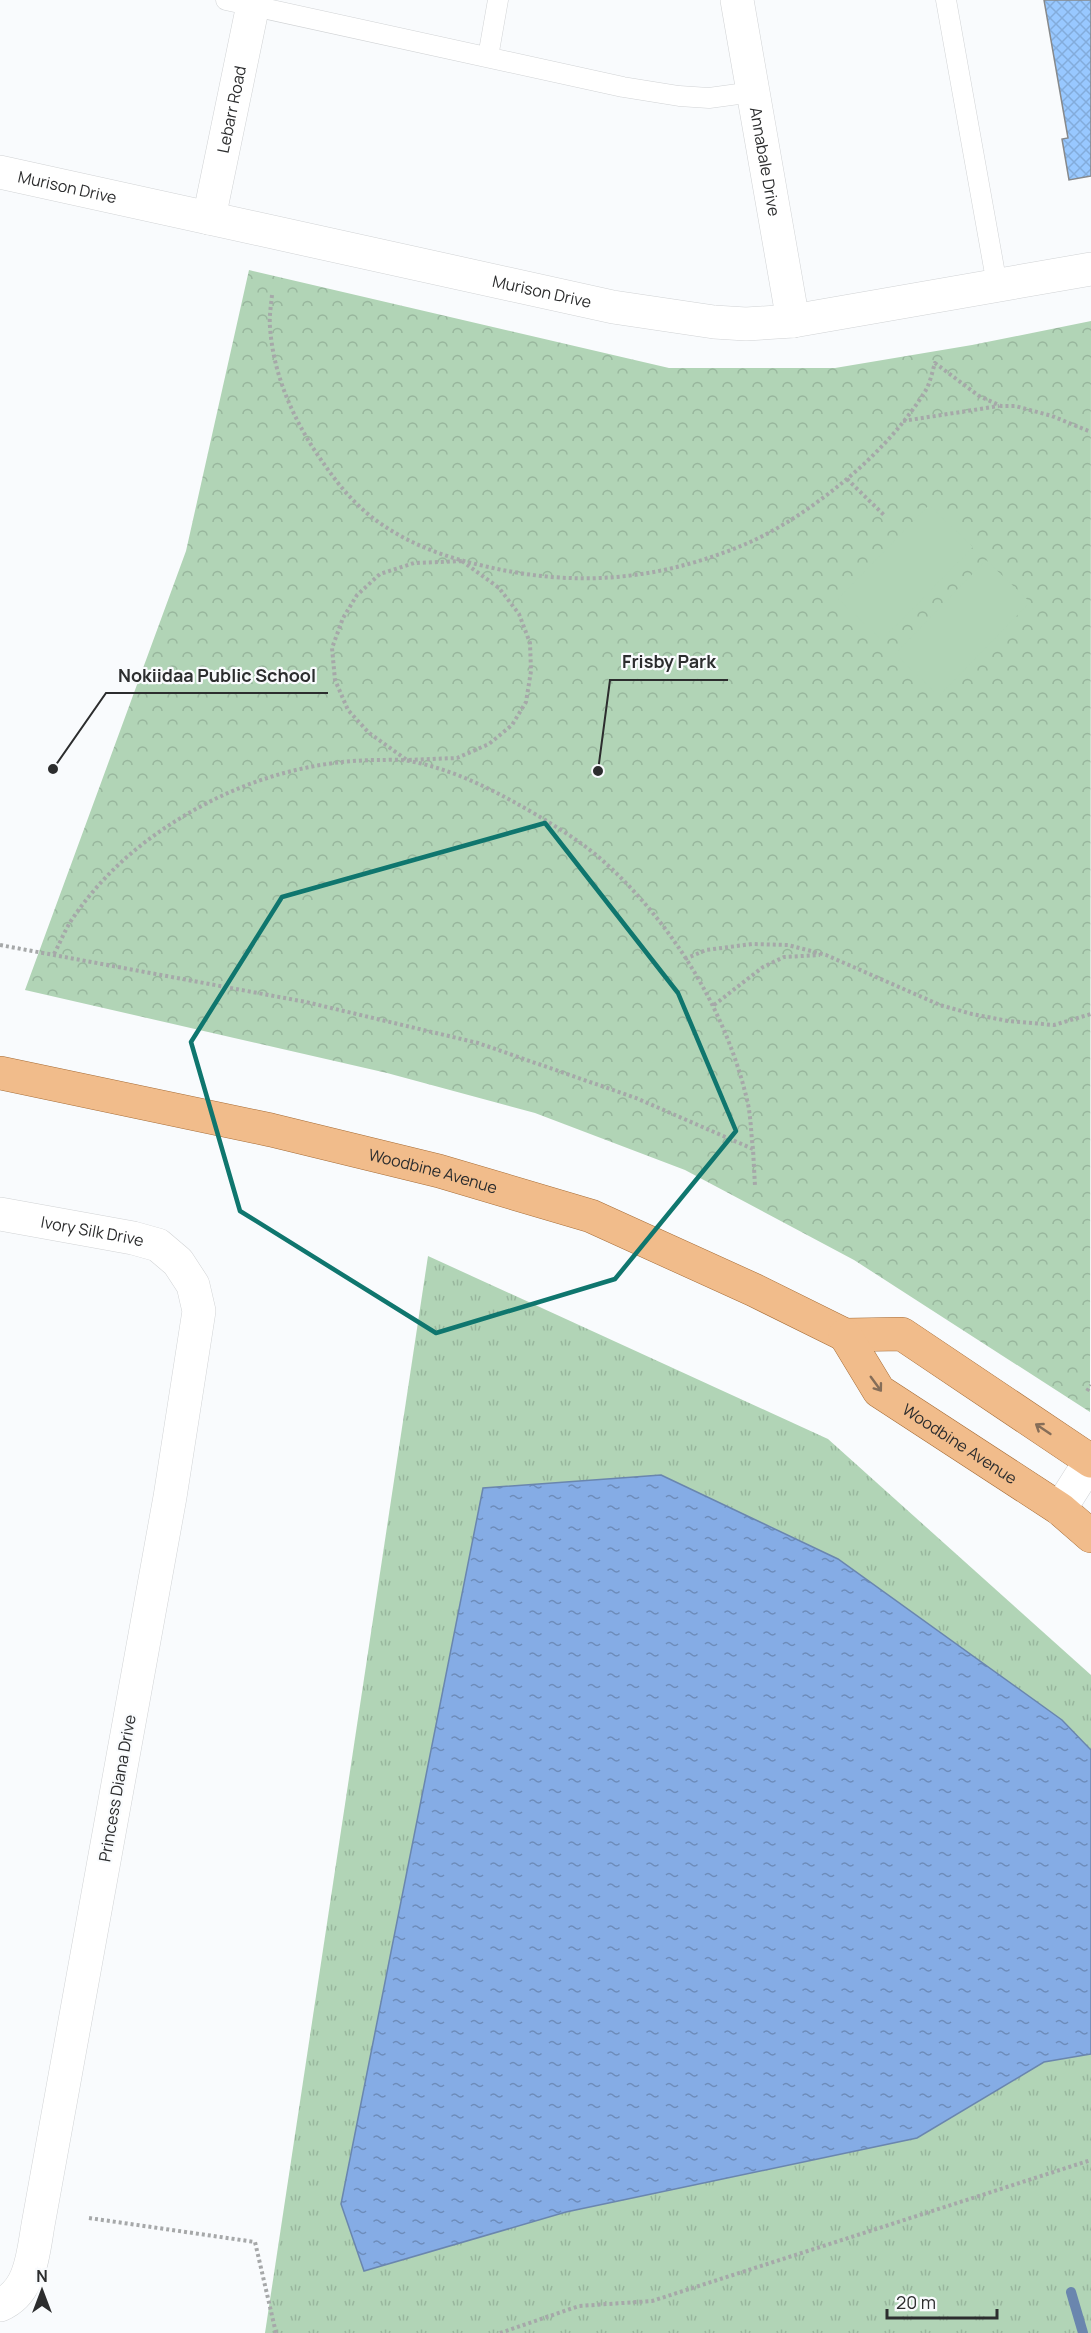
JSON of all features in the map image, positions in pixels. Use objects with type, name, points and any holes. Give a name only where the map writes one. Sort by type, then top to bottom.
[{"type":"main road","name":"Woodbine Avenue","points":[[0,1073],[439,1171],[591,1216],[754,1290],[845,1335],[902,1334],[1091,1461]]},
{"type":"main road","name":"Woodbine Avenue","points":[[845,1335],[879,1390],[1060,1509],[1091,1536]]},
{"type":"street","name":"Annabale Drive","points":[[737,0],[793,321]]},
{"type":"street","name":"Lebarr Road","points":[[209,218],[244,2]]},
{"type":"street","name":"Murison Drive","points":[[0,172],[613,307],[746,324],[793,321],[1091,269]]},
{"type":"street","name":"Ivory Silk Drive","points":[[0,1214],[158,1245],[178,1262]]},
{"type":"street","name":"Princess Diana Drive","points":[[0,2306],[18,2293],[29,2273],[174,1475],[199,1311],[193,1285],[178,1262]]},
{"type":"street","points":[[1060,1509],[1091,1461]]},
{"type":"lane","points":[[488,57],[498,0]]},
{"type":"lane","points":[[946,0],[997,285]]},
{"type":"lane","points":[[244,2],[623,87],[679,96],[709,98],[753,92]]},
{"type":"path","points":[[272,296],[270,327],[278,371],[291,408],[332,476],[359,506],[398,534],[427,549],[462,561],[507,572],[550,579],[602,579],[648,573],[692,563],[737,548],[806,510],[872,457],[926,391],[935,363],[979,396],[1001,406]]},
{"type":"path","points":[[902,421],[1001,406],[1015,406],[1052,416],[1091,432]]},
{"type":"path","points":[[847,479],[885,516]]},
{"type":"path","points":[[54,954],[74,916],[104,879],[138,847],[174,820],[256,781],[302,768],[349,760],[407,760],[457,758],[489,744],[512,725],[526,702],[531,671],[530,643],[519,614],[499,588],[462,561],[414,563],[380,574],[357,595],[343,618],[332,648],[335,680],[348,710],[369,733],[407,760],[449,771],[492,790],[531,812],[599,858],[658,920],[714,1005],[738,1069],[749,1107],[755,1186]]},
{"type":"path","points":[[685,959],[706,950],[752,944],[788,945],[826,955],[940,1005],[972,1014],[1008,1021],[1054,1025],[1091,1014]]},
{"type":"path","points":[[0,945],[306,1002],[478,1043],[636,1098],[753,1149]]},
{"type":"path","points":[[714,1005],[763,967],[784,957],[826,955]]},
{"type":"path","points":[[1087,1390],[1091,1385]]},
{"type":"path","points":[[500,2333],[579,2306],[652,2301],[1091,2160]]},
{"type":"path","points":[[89,2218],[255,2242],[276,2333]]},
{"type":"highlighted area","points":[[545,823],[678,993],[736,1131],[615,1279],[436,1333],[240,1211],[191,1042],[282,897]]},
{"type":"green space","points":[[249,270],[669,368],[835,368],[972,345],[1091,321],[1090,1412],[854,1260],[685,1170],[535,1113],[387,1073],[25,990],[186,551]]},
{"type":"green space","points":[[929,505],[973,547],[882,640],[838,599]]},
{"type":"green space","points":[[986,560],[1030,602],[939,696],[895,654]]},
{"type":"green space","points":[[428,1256],[828,1439],[1091,1675],[1091,2333],[265,2333]]},
{"type":"water","points":[[661,1475],[838,1559],[1062,1720],[1091,1750],[1091,2054],[1044,2062],[917,2138],[566,2212],[364,2271],[341,2204],[483,1488]]},
{"type":"building","points":[[1044,0],[1091,0],[1091,176],[1069,180],[1062,139],[1068,138]]},
{"type":"waterway","points":[[1071,2292],[1083,2333]]},
{"type":"place","name":"Nokiidaa Public School","points":[[53,769]]},
{"type":"place","name":"Frisby Park","points":[[598,771]]}]
